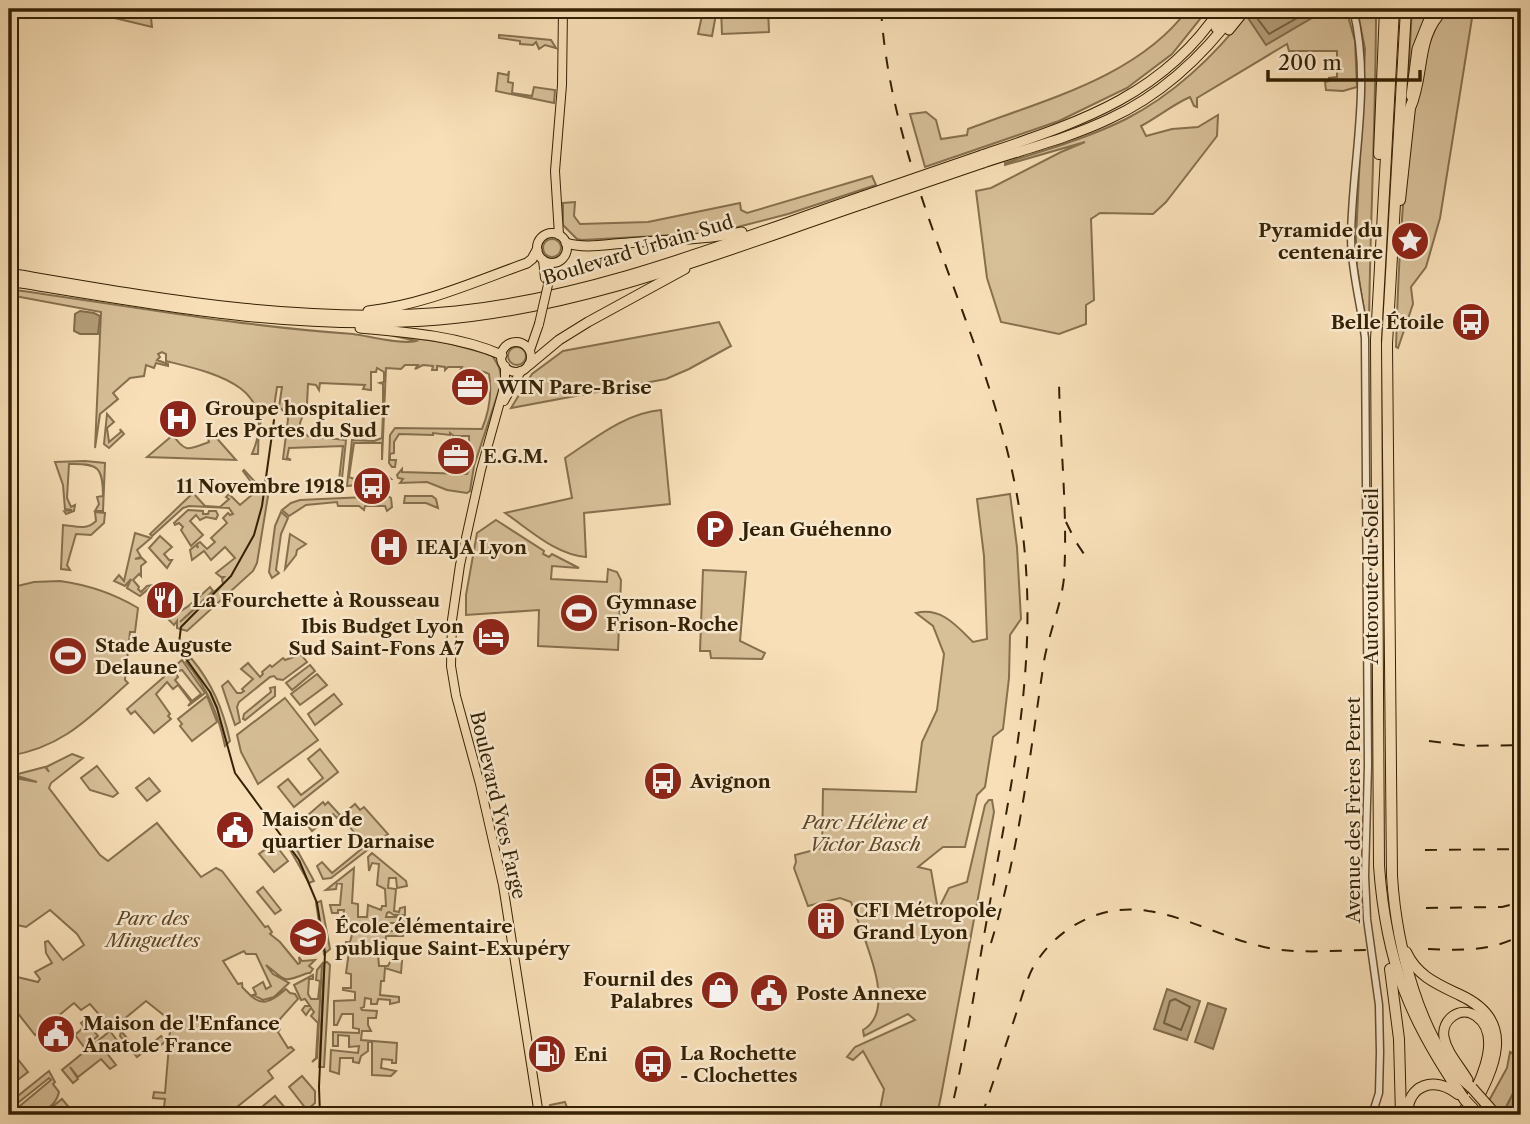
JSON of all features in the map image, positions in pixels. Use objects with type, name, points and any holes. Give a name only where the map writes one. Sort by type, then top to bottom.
[{"type":"highway","name":"Boulevard Urbain Sud","points":[[9,281],[210,312],[315,323],[416,321],[508,311],[606,289],[708,257],[982,159],[1077,122],[1126,99],[1177,60],[1212,21],[1219,9]]},
{"type":"highway","points":[[1051,140],[1108,116],[1151,90],[1193,54],[1229,9]]},
{"type":"highway","points":[[1051,140],[1110,119],[1154,93],[1195,59],[1237,9]]},
{"type":"highway","points":[[1051,140],[1058,142],[1111,123],[1164,91],[1202,60],[1246,9]]},
{"type":"highway","points":[[1380,234],[1376,222],[1382,9]]},
{"type":"highway","name":"Autoroute du Soleil","points":[[1394,9],[1380,234],[1376,356],[1379,866],[1387,929],[1403,991],[1426,1040],[1465,1100],[1479,1115]]},
{"type":"highway","name":"Autoroute du Soleil","points":[[1406,9],[1392,231],[1387,382],[1391,862],[1395,914],[1403,959],[1422,1013],[1463,1081],[1496,1115]]},
{"type":"highway","points":[[1392,231],[1398,218],[1417,49],[1433,9]]},
{"type":"highway","points":[[1410,108],[1426,38],[1431,25],[1444,9]]},
{"type":"highway","name":"Boulevard Urbain Sud","points":[[982,159],[1051,140]]},
{"type":"highway","name":"Boulevard Urbain Sud","points":[[9,274],[229,307],[325,315],[433,313],[522,301],[604,282],[865,199]]},
{"type":"highway","points":[[566,243],[587,245],[755,232]]},
{"type":"highway","points":[[325,315],[416,303],[527,263],[537,250]]},
{"type":"highway","points":[[525,368],[559,340],[588,322],[683,270],[704,262],[708,257]]},
{"type":"highway","points":[[315,323],[325,327],[388,331],[443,339],[502,355]]},
{"type":"highway","points":[[1379,866],[1378,910],[1392,977],[1401,1115]]},
{"type":"highway","points":[[1395,914],[1403,944],[1414,966],[1431,981],[1478,1006],[1493,1027],[1497,1046],[1495,1061],[1469,1115]]},
{"type":"highway","points":[[1461,1115],[1484,1070],[1488,1046],[1486,1032],[1479,1019],[1470,1013],[1461,1013],[1446,1022],[1444,1037],[1450,1053],[1472,1088]]},
{"type":"highway","points":[[1407,1115],[1412,1095],[1429,1084],[1445,1085],[1465,1100]]},
{"type":"main road","points":[[496,416],[525,368],[547,277],[555,263],[564,258],[566,243],[559,235],[555,187],[555,147],[562,85],[563,9]]},
{"type":"main road","points":[[547,277],[543,260],[537,250],[540,240],[548,234],[551,226],[555,187]]},
{"type":"main road","points":[[548,234],[559,235]]},
{"type":"main road","points":[[543,260],[555,263]]},
{"type":"main road","points":[[496,416],[506,376],[502,355],[509,344],[527,337],[536,325]]},
{"type":"main road","points":[[517,342],[530,350]]},
{"type":"main road","points":[[505,366],[512,371],[525,368]]},
{"type":"main road","name":"Boulevard Yves Farge","points":[[496,416],[473,502],[456,591],[451,666],[502,885],[538,1115]]},
{"type":"street","name":"Avenue des Frères Perret","points":[[1353,9],[1362,70],[1351,239],[1365,338],[1368,766],[1365,876],[1367,919],[1379,1005],[1380,1077],[1374,1113]]},
{"type":"green space","points":[[77,9],[150,9],[152,27]]},
{"type":"green space","points":[[721,9],[768,9],[769,32],[722,34]]},
{"type":"green space","points":[[1188,9],[1208,9],[1172,54],[1127,88],[1059,121],[925,167],[910,114],[926,112],[936,120],[941,139],[967,135],[968,129],[1088,84],[1116,69],[1167,32]]},
{"type":"green space","points":[[1251,9],[1256,9],[1249,13],[1266,44],[1327,9],[1346,9],[1355,41],[1357,87],[1343,91],[1326,90],[1325,82],[1329,81],[1329,78],[1337,77],[1337,51],[1289,51],[1287,44],[1197,98],[1197,107],[1190,97],[1141,126],[1146,136],[1172,129],[1198,127],[1218,115],[1217,136],[1166,202],[1153,214],[1100,213],[1091,219],[1094,300],[1086,305],[1086,324],[1059,334],[1001,322],[987,278],[976,191],[991,188],[1085,142],[1005,163],[1097,132],[1144,109],[1195,71]]},
{"type":"green space","points":[[1357,9],[1376,9],[1369,328],[1357,267],[1365,49]]},
{"type":"green space","points":[[1412,9],[1435,9],[1407,96]]},
{"type":"green space","points":[[1448,9],[1471,9],[1473,12],[1440,218],[1426,267],[1411,287],[1413,304],[1398,348],[1402,222],[1413,118],[1422,71],[1433,34]]},
{"type":"green space","points":[[703,11],[716,14],[712,36],[698,34]]},
{"type":"green space","points":[[499,35],[551,40],[556,48],[545,45],[539,49],[536,42],[533,45],[520,44],[520,41],[499,38]]},
{"type":"green space","points":[[509,71],[508,82],[513,83],[512,93],[532,96],[534,87],[555,90],[554,103],[496,91],[498,73],[508,75]]},
{"type":"green space","points":[[872,176],[876,185],[788,214],[714,233],[582,240],[577,239],[563,225],[563,203],[575,202],[574,216],[580,224],[648,222],[740,203],[741,210],[747,213]]},
{"type":"green space","points":[[548,239],[556,239],[561,248],[559,255],[548,257],[543,252],[543,244]]},
{"type":"green space","points":[[9,289],[266,326],[353,334],[403,342],[416,341],[390,335],[444,342],[492,355],[499,367],[502,381],[474,466],[470,491],[467,493],[447,490],[427,482],[400,483],[403,479],[397,475],[402,469],[402,472],[467,474],[470,468],[469,436],[454,436],[450,433],[399,434],[394,442],[394,453],[390,454],[390,460],[396,460],[395,467],[392,467],[389,463],[390,435],[395,428],[482,429],[490,395],[487,373],[467,368],[460,371],[462,367],[448,367],[445,370],[445,367],[437,366],[437,370],[432,370],[433,366],[423,365],[415,369],[418,365],[405,365],[401,369],[386,368],[382,460],[382,443],[354,443],[349,477],[379,481],[380,472],[391,479],[383,479],[382,482],[347,486],[352,440],[374,441],[382,438],[383,413],[379,412],[383,410],[383,384],[380,383],[384,382],[384,372],[377,368],[376,372],[371,372],[371,390],[363,389],[365,385],[320,383],[319,390],[316,385],[308,384],[301,430],[308,436],[346,440],[341,488],[338,488],[343,446],[289,448],[287,458],[291,460],[283,459],[288,419],[287,414],[279,407],[282,387],[277,387],[274,407],[264,414],[261,420],[258,454],[252,454],[259,431],[258,412],[250,398],[238,386],[222,378],[166,361],[166,354],[162,352],[158,354],[160,357],[157,360],[168,366],[156,363],[154,368],[146,365],[144,376],[130,378],[113,393],[118,399],[100,414],[95,448],[101,312],[9,295]]},
{"type":"green space","points":[[719,322],[731,346],[666,379],[511,408],[532,374],[563,351]]},
{"type":"green space","points":[[513,347],[521,347],[526,356],[524,363],[513,365],[508,360],[508,352]]},
{"type":"green space","points":[[661,410],[670,504],[584,513],[586,557],[554,547],[505,513],[572,498],[565,458],[622,421]]},
{"type":"green space","points":[[107,414],[114,422],[107,428],[109,442],[121,432],[120,429],[124,434],[109,448],[104,444]]},
{"type":"green space","points":[[173,435],[181,445],[188,448],[209,442],[208,438],[214,435],[236,460],[147,457]]},
{"type":"green space","points":[[55,462],[105,463],[103,511],[95,511],[99,504],[97,497],[103,496],[100,473],[87,464],[69,464],[67,498],[71,507],[75,505],[74,511],[66,514],[64,511],[72,510],[65,509],[63,485]]},
{"type":"green space","points":[[244,470],[268,496],[257,563],[253,571],[187,631],[177,628],[177,621],[174,625],[147,598],[153,594],[173,613],[190,605],[210,587],[213,591],[180,622],[223,584],[224,577],[216,573],[235,558],[225,547],[211,560],[204,551],[192,560],[190,550],[196,545],[198,548],[197,544],[200,542],[207,549],[215,542],[211,538],[227,523],[223,518],[228,513],[233,514],[229,508],[189,506],[183,508],[152,536],[150,534],[193,493],[205,506],[220,507],[229,499],[226,497],[229,494],[240,505],[254,493],[254,486]]},
{"type":"green space","name":"Parc Hélène et Victor Basch","points":[[1010,494],[1017,547],[1021,619],[1010,635],[1009,678],[1003,729],[993,737],[985,787],[977,795],[965,847],[943,847],[918,867],[931,870],[938,910],[949,888],[967,882],[985,805],[992,800],[994,812],[937,1115],[879,1115],[884,1089],[863,1051],[853,1060],[847,1057],[855,1047],[915,1020],[908,1014],[864,1036],[863,1030],[874,1020],[878,1006],[878,988],[875,970],[851,902],[840,898],[808,906],[794,868],[795,855],[822,848],[823,789],[916,792],[922,742],[937,710],[944,654],[933,626],[916,613],[941,615],[973,642],[987,639],[984,556],[977,499]]},
{"type":"green space","points":[[405,496],[432,496],[436,499],[438,508],[426,503],[404,503]]},
{"type":"green space","points":[[391,498],[392,507],[387,511],[385,506],[365,506],[364,510],[359,506],[338,506],[337,502],[306,505],[289,516],[282,510],[300,500]]},
{"type":"green space","points":[[188,510],[203,511],[203,514],[216,511],[218,515],[216,519],[206,517],[200,520],[196,515],[190,521],[203,535],[191,546],[181,530],[183,527],[174,523]]},
{"type":"green space","points":[[95,512],[105,513],[104,523],[91,535],[76,534],[67,565],[70,570],[61,569],[63,525],[88,526],[96,521]]},
{"type":"green space","points":[[281,512],[288,518],[281,534],[276,570],[279,573],[272,578],[269,572],[275,526]]},
{"type":"green space","points":[[496,520],[544,551],[543,554],[549,557],[552,554],[579,568],[552,566],[551,579],[607,582],[608,569],[617,572],[621,580],[618,650],[538,646],[539,610],[466,615],[466,595],[477,533]]},
{"type":"green space","points":[[135,533],[151,538],[137,550],[141,557],[135,559],[142,558],[146,562],[141,566],[141,576],[139,574],[133,580],[138,589],[141,592],[147,586],[153,585],[140,596],[127,588],[131,579],[125,586],[114,581],[119,575],[124,581]]},
{"type":"green space","points":[[290,534],[306,544],[297,550],[285,569]]},
{"type":"green space","points":[[160,536],[172,547],[164,554],[172,560],[167,568],[149,548]]},
{"type":"green space","points":[[703,570],[746,572],[740,641],[765,653],[762,659],[711,658],[710,651],[700,651]]},
{"type":"green space","name":"Stade Auguste Delaune","points":[[60,581],[100,590],[138,608],[135,632],[130,632],[125,680],[128,683],[87,719],[60,738],[28,752],[9,756],[9,588],[34,582]]},
{"type":"green space","points":[[289,645],[295,647],[307,662],[283,680],[270,677],[239,702],[237,707],[240,722],[235,725],[222,686],[228,681],[237,693],[241,693],[253,679],[241,669],[248,663],[260,677],[270,665],[272,667],[283,658],[285,660],[299,655]]},
{"type":"green space","points":[[191,658],[211,687],[220,707],[230,741],[225,746],[211,701],[186,662]]},
{"type":"green space","points":[[182,660],[205,693],[188,706],[191,702],[178,685],[173,689],[167,682],[156,694],[171,719],[154,733],[135,711],[131,714],[127,709],[173,669],[178,677],[175,680],[192,701],[201,694],[182,670],[179,671],[175,666]]},
{"type":"green space","points":[[310,665],[315,671],[292,690],[286,683]]},
{"type":"green space","points":[[317,674],[327,685],[300,705],[291,694]]},
{"type":"green space","points":[[275,687],[275,696],[243,719],[244,714],[271,692],[270,688]]},
{"type":"green space","points":[[334,694],[342,704],[315,725],[308,714]]},
{"type":"green space","points":[[207,696],[217,722],[192,741],[178,719]]},
{"type":"green space","points":[[285,698],[318,740],[258,784],[241,752],[237,735]]},
{"type":"green space","points":[[320,749],[338,772],[294,807],[278,787],[288,779],[301,795],[323,778],[308,759]]},
{"type":"green space","name":"Parc des Minguettes","points":[[72,754],[83,758],[51,783],[49,788],[100,855],[108,861],[157,823],[201,877],[216,868],[222,871],[265,927],[268,926],[272,932],[270,934],[298,964],[299,957],[302,961],[315,960],[309,966],[313,969],[310,973],[291,979],[280,977],[266,965],[273,974],[289,983],[274,997],[263,1000],[253,995],[256,994],[253,988],[263,982],[266,989],[271,986],[256,954],[246,954],[244,951],[223,961],[238,984],[242,983],[243,988],[256,1000],[266,1002],[275,998],[286,989],[298,999],[280,1019],[278,1026],[278,1032],[288,1048],[294,1050],[268,1071],[273,1078],[227,1115],[163,1115],[165,1099],[153,1098],[154,1092],[165,1093],[169,1045],[172,1041],[169,1040],[171,1021],[146,1001],[117,1025],[109,1026],[90,1004],[81,1010],[74,1003],[35,1035],[9,1002],[9,975],[38,982],[40,979],[35,972],[52,963],[46,953],[45,942],[48,941],[63,960],[84,945],[77,934],[50,910],[26,927],[17,925],[14,921],[17,918],[9,907],[9,877],[12,874],[9,873],[9,777],[37,782],[14,775],[45,767],[49,772],[46,767]]},
{"type":"green space","points":[[97,766],[118,793],[113,797],[90,790],[81,778]]},
{"type":"green space","points":[[149,778],[160,791],[147,801],[136,788]]},
{"type":"green space","points":[[323,802],[325,805],[328,802],[340,815],[337,818],[333,814],[312,831],[304,821],[300,822]]},
{"type":"green space","points":[[355,804],[360,810],[364,807],[388,834],[331,878],[323,879],[317,866],[322,862],[332,873],[365,846],[341,816]]},
{"type":"green space","points":[[290,837],[314,881],[309,883],[285,841]]},
{"type":"green space","points":[[274,843],[288,861],[274,872],[259,854]]},
{"type":"green space","points":[[372,853],[406,881],[407,886],[397,888],[396,878],[389,878],[388,888],[396,889],[394,911],[399,912],[400,908],[405,907],[405,915],[389,912],[386,917],[405,917],[404,927],[395,927],[396,923],[389,923],[388,931],[404,931],[403,936],[386,936],[385,950],[371,950],[371,953],[378,954],[379,966],[388,966],[391,960],[402,961],[401,973],[385,968],[384,981],[381,981],[380,995],[399,997],[399,1002],[390,1004],[390,1000],[378,999],[377,1004],[371,1004],[371,999],[365,998],[364,1007],[361,1008],[377,1011],[376,1018],[368,1018],[371,1031],[362,1031],[361,1040],[397,1043],[396,1063],[382,1059],[381,1068],[396,1071],[391,1076],[372,1075],[372,1042],[368,1042],[368,1051],[361,1056],[359,1063],[353,1062],[353,1058],[340,1058],[339,1074],[330,1071],[331,1050],[358,1053],[359,1046],[349,1047],[349,1036],[338,1035],[338,1046],[333,1046],[333,1032],[359,1033],[359,1029],[353,1028],[353,1014],[342,1014],[337,1025],[334,1025],[334,1001],[355,1000],[355,992],[343,988],[351,988],[351,974],[346,973],[350,945],[346,942],[350,942],[355,924],[339,921],[339,918],[343,918],[344,910],[332,913],[330,905],[340,905],[342,884],[337,883],[336,889],[326,890],[354,868],[352,903],[358,904],[358,917],[367,917],[368,905],[381,910],[382,906],[386,906],[385,889],[377,885],[379,864],[372,863],[369,871],[368,857]]},
{"type":"green space","points":[[263,887],[281,910],[275,914],[257,892]]},
{"type":"green space","points":[[321,901],[330,949],[324,954],[316,903]]},
{"type":"green space","points":[[324,963],[330,965],[324,1067],[319,1067]]},
{"type":"green space","points":[[322,964],[317,1058],[312,1062],[316,1058],[318,1023],[311,1016],[314,1012],[311,1008],[306,1015],[302,1010],[305,1006],[310,1006],[305,999],[301,1000],[294,985],[313,975],[313,979],[309,979],[308,994],[311,999],[318,999],[320,981],[316,980],[317,970]]},
{"type":"green space","points":[[85,1020],[98,1036],[84,1047],[75,1035],[84,1027],[81,1023]]},
{"type":"green space","points":[[110,1031],[119,1043],[106,1052],[116,1065],[110,1069],[101,1059],[78,1077],[70,1067],[78,1079],[73,1083],[62,1070]]},
{"type":"green space","points":[[121,1031],[136,1049],[141,1045],[145,1049],[161,1036],[166,1041],[155,1050],[151,1046],[137,1057],[120,1036]]},
{"type":"green space","points":[[9,1048],[28,1072],[19,1079],[9,1069]]},
{"type":"green space","points":[[1510,1052],[1521,1058],[1521,1078],[1502,1115],[1481,1115],[1507,1068]]},
{"type":"green space","points":[[49,1071],[59,1092],[52,1105],[39,1112],[9,1115],[51,1080],[49,1078],[9,1110],[9,1103]]},
{"type":"green space","points":[[302,1076],[315,1091],[315,1103],[307,1110],[289,1087]]},
{"type":"green space","points":[[275,1096],[291,1115],[271,1115],[263,1106]]},
{"type":"green space","points":[[62,1099],[72,1111],[66,1115],[42,1115]]},
{"type":"green space","points":[[565,1102],[570,1115],[552,1115],[550,1105]]},
{"type":"water","points":[[1256,9],[1327,9],[1266,45],[1248,18],[1248,13]]},
{"type":"water","points":[[80,311],[100,316],[98,334],[80,334],[74,331],[75,314]]},
{"type":"water","points":[[1167,989],[1200,1001],[1187,1040],[1154,1029]]},
{"type":"water","points":[[1208,1003],[1226,1009],[1213,1049],[1195,1042]]},
{"type":"water","points":[[1521,1078],[1521,1115],[1502,1115]]},
{"type":"tram line","points":[[274,420],[262,506],[254,535],[231,576],[181,627],[179,643],[184,656],[210,692],[217,708],[235,773],[299,860],[317,903],[325,953],[320,1115]]},
{"type":"railway","points":[[881,9],[888,68],[900,126],[995,405],[1010,462],[1021,519],[1026,575],[1027,629],[1018,737],[967,1036],[950,1115]]},
{"type":"railway","points":[[991,943],[1009,874],[1044,661],[1064,578],[1059,381]]},
{"type":"railway","points":[[1066,522],[1086,557]]},
{"type":"railway","points":[[1429,741],[1468,746],[1521,745]]},
{"type":"railway","points":[[1425,850],[1521,849]]},
{"type":"railway","points":[[1426,908],[1502,907],[1521,902]]},
{"type":"railway","points":[[982,1115],[1035,964],[1056,939],[1084,920],[1099,914],[1131,909],[1177,918],[1273,949],[1372,950]]},
{"type":"railway","points":[[1428,949],[1487,947],[1499,945],[1521,935]]},
{"type":"place","name":"Pyramide du centenaire","points":[[1410,241]]},
{"type":"place","name":"Belle Étoile","points":[[1471,322]]},
{"type":"place","name":"WIN Pare-Brise","points":[[470,387]]},
{"type":"place","name":"Groupe hospitalier Les Portes du Sud","points":[[178,419]]},
{"type":"place","name":"E.G.M.","points":[[456,456]]},
{"type":"place","name":"11 Novembre 1918","points":[[372,486]]},
{"type":"place","name":"Jean Guéhenno","points":[[715,529]]},
{"type":"place","name":"IEAJA Lyon","points":[[389,547]]},
{"type":"place","name":"La Fourchette à Rousseau","points":[[165,600]]},
{"type":"place","name":"Gymnase Frison-Roche","points":[[579,613]]},
{"type":"place","name":"Ibis Budget Lyon Sud Saint-Fons A7","points":[[491,637]]},
{"type":"place","name":"Stade Auguste Delaune","points":[[68,656]]},
{"type":"place","name":"Avignon","points":[[663,781]]},
{"type":"place","name":"Maison de quartier Darnaise","points":[[235,830]]},
{"type":"place","name":"CFI Métropole Grand Lyon","points":[[826,921]]},
{"type":"place","name":"École élémentaire publique Saint-Exupéry","points":[[308,937]]},
{"type":"place","name":"Fournil des Palabres","points":[[720,990]]},
{"type":"place","name":"Poste Annexe","points":[[769,993]]},
{"type":"place","name":"Maison de l'Enfance Anatole France","points":[[56,1034]]},
{"type":"place","name":"Eni","points":[[547,1054]]},
{"type":"place","name":"La Rochette - Clochettes","points":[[653,1064]]}]
